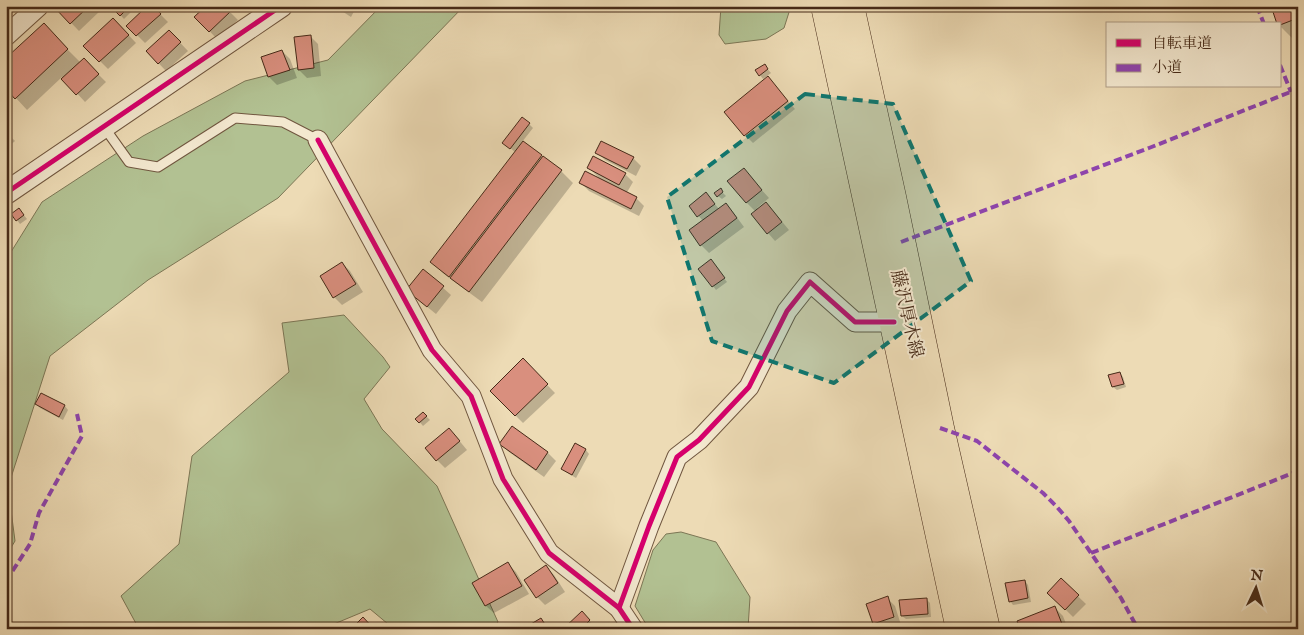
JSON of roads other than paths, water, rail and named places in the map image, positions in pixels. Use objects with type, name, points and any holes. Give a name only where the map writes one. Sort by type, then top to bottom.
[{"type":"main road","name":"藤沢厚木線","points":[[825,6],[960,629]]},
{"type":"main road","name":"藤沢厚木線","points":[[850,6],[940,428],[986,629]]},
{"type":"street","points":[[6,36],[39,6]]},
{"type":"street","points":[[6,193],[281,6]]},
{"type":"street","points":[[318,140],[432,350],[471,396],[503,479],[549,552],[619,608],[633,629]]},
{"type":"street","points":[[619,608],[677,457],[699,440],[749,387],[787,311],[810,282],[855,322],[894,322]]},
{"type":"lane","points":[[104,127],[129,162],[158,167],[235,118],[283,122],[318,140]]}]
